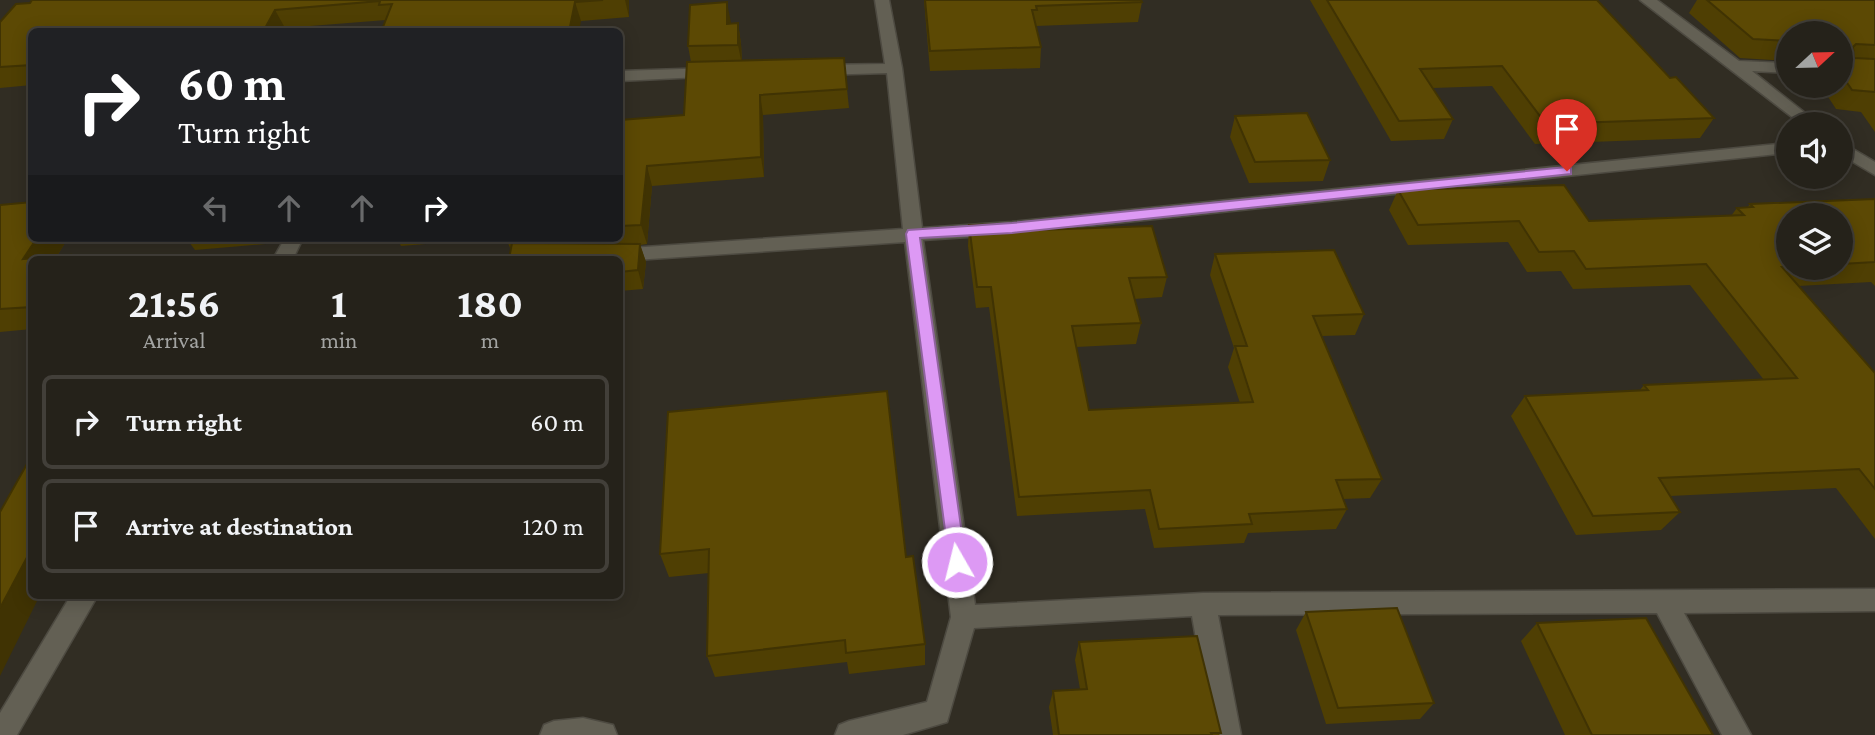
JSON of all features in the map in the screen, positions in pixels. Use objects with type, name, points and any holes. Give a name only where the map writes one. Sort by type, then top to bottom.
[{"type":"street","points":[[849,735],[937,713],[964,617],[913,234],[894,68],[882,0]]},
{"type":"street","points":[[1647,0],[1796,112]]},
{"type":"street","points":[[1737,66],[1776,68]]},
{"type":"street","points":[[798,71],[894,68]]},
{"type":"street","points":[[623,76],[729,73]]},
{"type":"street","points":[[603,256],[749,249],[1012,228],[1776,149]]},
{"type":"street","points":[[1853,155],[1875,170]]},
{"type":"street","points":[[2,735],[83,599]]},
{"type":"street","points":[[964,617],[1203,604],[1875,600]]},
{"type":"street","points":[[1664,601],[1737,735]]},
{"type":"street","points":[[1203,604],[1227,735]]},
{"type":"street","points":[[554,735],[589,734]]},
{"type":"building","points":[[32,0],[603,0],[575,2],[570,28],[383,28],[392,4],[379,5],[380,1],[275,10],[265,28],[28,28],[28,65],[0,67],[0,22],[16,4],[30,3]]},
{"type":"building","points":[[925,0],[1142,2],[1036,6],[1037,10],[1032,10],[1041,47],[930,51]]},
{"type":"building","points":[[1327,0],[1597,0],[1670,78],[1676,77],[1714,118],[1546,124],[1502,66],[1420,69],[1453,119],[1399,121]]},
{"type":"building","points":[[1707,0],[1875,0],[1875,45],[1856,44],[1853,47],[1853,21],[1776,21],[1776,40],[1753,39]]},
{"type":"building","points":[[727,2],[727,24],[738,23],[738,45],[688,46],[690,5]]},
{"type":"building","points":[[1853,47],[1854,58],[1875,59],[1875,92],[1853,90]]},
{"type":"building","points":[[844,58],[847,89],[760,95],[761,157],[647,166],[641,225],[623,226],[623,120],[684,115],[687,62]]},
{"type":"building","points":[[1307,113],[1330,160],[1255,162],[1235,116]]},
{"type":"building","points":[[1564,185],[1589,221],[1744,215],[1737,208],[1753,207],[1750,204],[1875,199],[1875,262],[1853,263],[1853,203],[1776,203],[1776,280],[1793,280],[1875,373],[1875,489],[1859,469],[1659,478],[1680,512],[1593,516],[1525,396],[1648,390],[1644,385],[1797,378],[1706,264],[1586,269],[1574,251],[1539,252],[1519,221],[1418,225],[1398,190]]},
{"type":"building","points":[[28,202],[28,242],[34,242],[23,259],[28,259],[28,307],[0,309],[0,205]]},
{"type":"building","points":[[1009,224],[1010,231],[1152,226],[1167,277],[1129,278],[1141,323],[1072,326],[1089,410],[1253,402],[1235,346],[1247,346],[1215,254],[1334,250],[1364,314],[1313,316],[1382,479],[1336,480],[1347,509],[1249,514],[1252,524],[1159,529],[1150,490],[1019,497],[991,287],[977,287],[969,225]]},
{"type":"building","points":[[512,243],[640,244],[638,270],[623,272],[623,256],[510,256]]},
{"type":"building","points":[[887,391],[906,557],[913,556],[925,644],[846,653],[845,640],[707,656],[709,549],[660,554],[668,412]]},
{"type":"building","points":[[28,462],[28,556],[0,608],[0,512]]},
{"type":"building","points":[[1397,608],[1434,703],[1338,708],[1306,612]]},
{"type":"building","points":[[1646,618],[1713,735],[1592,735],[1537,623]]},
{"type":"building","points":[[1197,636],[1221,733],[1059,735],[1053,691],[1087,689],[1079,642]]},
{"type":"route","points":[[957,562],[913,234],[1012,228],[1567,171]]}]
